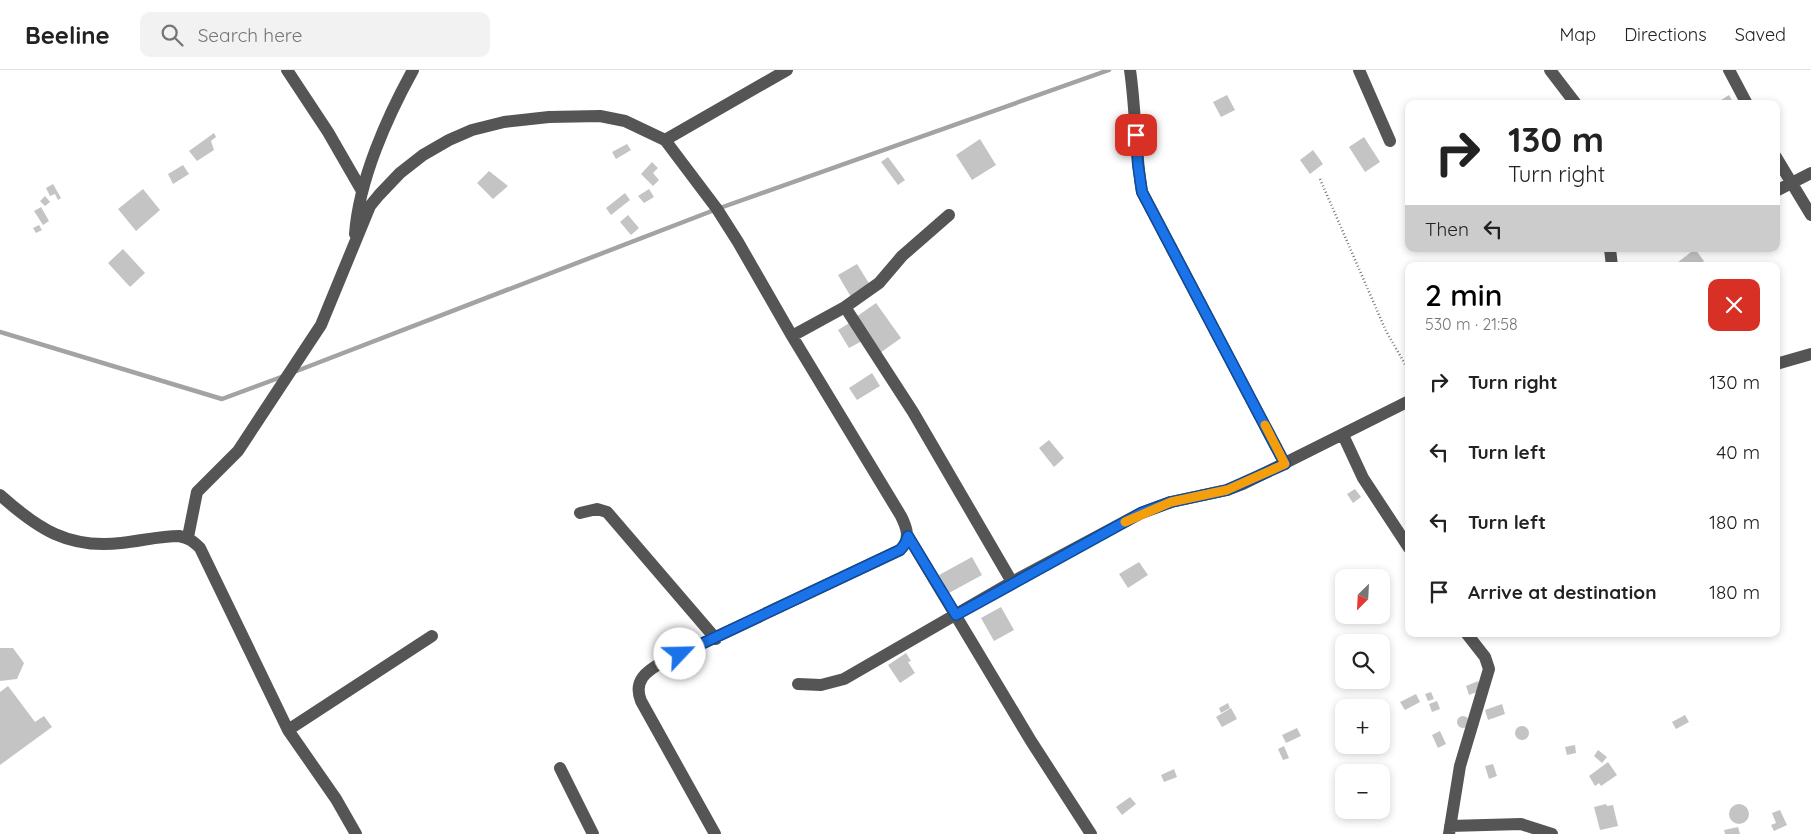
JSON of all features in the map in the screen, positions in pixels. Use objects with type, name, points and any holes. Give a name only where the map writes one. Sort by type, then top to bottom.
[{"type":"street","points":[[287,70],[328,132],[362,191]]},
{"type":"street","points":[[354,246],[357,214],[371,162],[413,70]]},
{"type":"street","points":[[665,140],[787,70]]},
{"type":"street","points":[[1130,70],[1142,192],[1285,464]]},
{"type":"street","points":[[1359,70],[1390,142]]},
{"type":"street","points":[[1550,70],[1573,100]]},
{"type":"street","points":[[1729,70],[1745,100]]},
{"type":"street","points":[[188,537],[197,492],[223,469],[258,423],[286,375],[321,325],[370,206],[400,173],[423,155],[472,130],[504,122],[549,117],[600,116],[625,121],[665,140],[717,209],[901,516],[908,536],[1031,741],[1091,834]]},
{"type":"street","points":[[1780,164],[1811,215]]},
{"type":"street","points":[[1780,189],[1811,173]]},
{"type":"street","points":[[792,336],[846,307],[879,283],[902,256],[949,215]]},
{"type":"street","points":[[846,307],[913,412],[1012,582]]},
{"type":"street","points":[[1780,363],[1811,354]]},
{"type":"street","points":[[798,684],[821,685],[844,679],[1012,582],[1141,513],[1171,502],[1227,490],[1285,464],[1405,403]]},
{"type":"street","points":[[1343,434],[1363,478],[1405,542]]},
{"type":"street","points":[[0,495],[29,521],[43,530],[68,540],[95,544],[120,544],[170,536],[188,537],[200,548],[288,730],[336,799],[356,834]]},
{"type":"street","points":[[580,513],[597,510],[607,512],[716,639]]},
{"type":"street","points":[[715,834],[639,695],[638,687],[646,671],[900,550],[908,536]]},
{"type":"street","points":[[288,730],[432,636]]},
{"type":"street","points":[[1470,637],[1485,657],[1489,669],[1460,766],[1449,830],[1521,824],[1552,834]]},
{"type":"street","points":[[560,768],[593,834]]},
{"type":"path","points":[[1320,179],[1386,331],[1405,365]]},
{"type":"building","points":[[1227,95],[1235,110],[1221,117],[1213,102]]},
{"type":"building","points":[[1729,95],[1732,100],[1721,100]]},
{"type":"building","points":[[214,133],[216,137],[211,141],[214,150],[197,161],[189,151]]},
{"type":"building","points":[[1364,137],[1380,162],[1365,172],[1349,147]]},
{"type":"building","points":[[980,139],[996,165],[972,180],[956,155]]},
{"type":"building","points":[[627,144],[631,150],[616,159],[612,152]]},
{"type":"building","points":[[1313,150],[1323,164],[1310,174],[1300,160]]},
{"type":"building","points":[[888,157],[905,180],[898,185],[881,162]]},
{"type":"building","points":[[652,162],[658,168],[653,173],[659,180],[653,186],[641,174]]},
{"type":"building","points":[[183,165],[189,174],[173,184],[168,174]]},
{"type":"building","points":[[489,171],[508,186],[493,199],[477,183]]},
{"type":"building","points":[[53,184],[61,198],[58,200],[55,194],[50,196],[46,188]]},
{"type":"building","points":[[143,189],[160,210],[136,231],[118,209]]},
{"type":"building","points":[[649,189],[654,197],[644,203],[638,196]]},
{"type":"building","points":[[625,193],[630,200],[611,215],[606,208]]},
{"type":"building","points":[[45,196],[50,202],[45,206],[40,201]]},
{"type":"building","points":[[41,207],[49,221],[43,225],[34,211]]},
{"type":"building","points":[[628,215],[639,228],[631,235],[620,222]]},
{"type":"building","points":[[39,225],[42,230],[36,233],[33,228]]},
{"type":"building","points":[[123,249],[145,273],[130,287],[108,263]]},
{"type":"building","points":[[1691,252],[1697,252],[1704,261],[1703,262],[1678,262]]},
{"type":"building","points":[[857,264],[870,285],[851,297],[838,275]]},
{"type":"building","points":[[876,303],[901,338],[880,353],[856,317]]},
{"type":"building","points":[[851,322],[862,341],[849,348],[838,330]]},
{"type":"building","points":[[872,373],[880,386],[857,400],[849,388]]},
{"type":"building","points":[[1049,440],[1064,458],[1054,467],[1039,448]]},
{"type":"building","points":[[1355,489],[1361,497],[1353,503],[1347,494]]},
{"type":"building","points":[[972,557],[982,575],[949,593],[939,575]]},
{"type":"building","points":[[1139,562],[1148,575],[1128,588],[1119,574]]},
{"type":"building","points":[[1001,607],[1014,630],[994,641],[981,618]]},
{"type":"building","points":[[0,648],[13,648],[24,663],[17,679],[0,681]]},
{"type":"building","points":[[906,653],[911,661],[908,662],[915,673],[900,683],[888,665]]},
{"type":"building","points":[[1478,681],[1482,690],[1469,695],[1466,686]]},
{"type":"building","points":[[8,686],[35,722],[44,716],[52,727],[0,765],[0,692]]},
{"type":"building","points":[[1431,692],[1434,699],[1428,701],[1425,694]]},
{"type":"building","points":[[1416,694],[1420,702],[1405,710],[1400,702]]},
{"type":"building","points":[[1437,701],[1440,709],[1432,712],[1429,704]]},
{"type":"building","points":[[1228,703],[1230,708],[1221,713],[1219,708]]},
{"type":"building","points":[[1502,704],[1505,714],[1488,720],[1485,710]]},
{"type":"building","points":[[1231,708],[1237,719],[1222,727],[1216,717]]},
{"type":"building","points":[[1685,715],[1689,722],[1676,729],[1672,722]]},
{"type":"building","points":[[1461,716],[1465,716],[1469,722],[1465,728],[1461,728],[1457,724],[1457,720]]},
{"type":"building","points":[[1522,726],[1527,728],[1529,733],[1527,738],[1522,740],[1517,738],[1515,733],[1517,728]]},
{"type":"building","points":[[1297,728],[1301,736],[1286,743],[1282,735]]},
{"type":"building","points":[[1440,731],[1446,744],[1438,748],[1432,735]]},
{"type":"building","points":[[1575,745],[1576,753],[1567,755],[1565,747]]},
{"type":"building","points":[[1284,746],[1289,758],[1283,760],[1278,749]]},
{"type":"building","points":[[1598,750],[1607,757],[1602,763],[1594,756]]},
{"type":"building","points":[[1608,762],[1617,775],[1601,786],[1599,783],[1595,786],[1589,776]]},
{"type":"building","points":[[1493,764],[1497,776],[1489,779],[1485,766]]},
{"type":"building","points":[[1174,769],[1177,777],[1164,782],[1161,775]]},
{"type":"building","points":[[1130,797],[1136,804],[1122,815],[1116,807]]},
{"type":"building","points":[[1606,804],[1607,806],[1613,805],[1618,826],[1600,830],[1594,807]]},
{"type":"building","points":[[1739,804],[1746,807],[1749,814],[1746,821],[1739,824],[1732,821],[1729,814],[1732,807]]},
{"type":"building","points":[[1780,810],[1787,825],[1774,831],[1771,825],[1776,823],[1772,813]]},
{"type":"building","points":[[1738,827],[1740,834],[1725,834],[1724,830]]},
{"type":"waterway","points":[[294,372],[717,209],[1109,70]]},
{"type":"waterway","points":[[0,332],[222,399],[284,376]]},
{"type":"slow traffic","points":[[1125,522],[1141,513],[1171,502],[1227,490],[1259,478],[1285,464],[1265,425]]},
{"type":"route","points":[[680,654],[900,550],[908,536],[956,615],[1012,582],[1141,513],[1171,502],[1227,490],[1259,478],[1285,464],[1142,192],[1136,135]]}]
